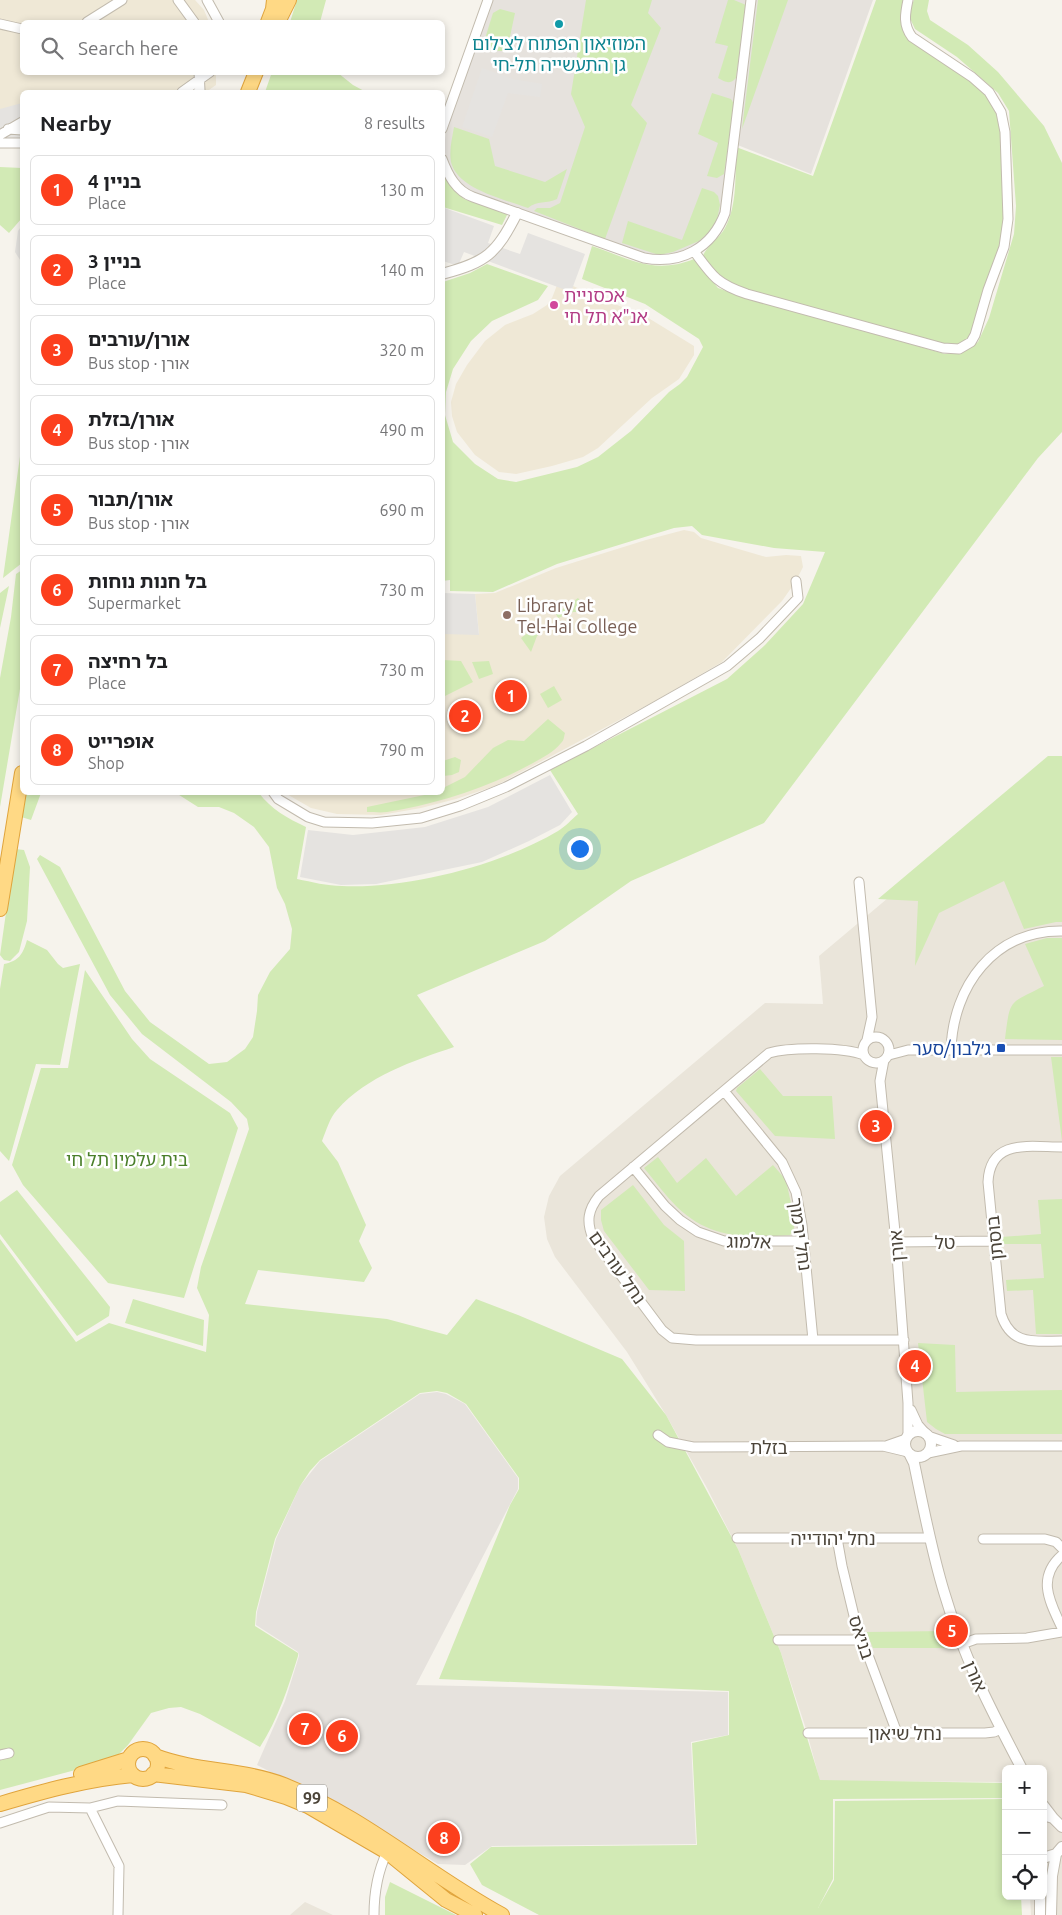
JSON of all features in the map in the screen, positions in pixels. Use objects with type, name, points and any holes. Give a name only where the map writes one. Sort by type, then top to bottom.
[{"type":"highway","points":[[269,20],[274,0]]},
{"type":"highway","points":[[279,20],[289,0]]},
{"type":"highway","points":[[240,90],[246,75]]},
{"type":"highway","points":[[249,90],[255,75]]},
{"type":"highway","points":[[0,909],[20,785]]},
{"type":"highway","name":"99","points":[[0,1794],[102,1769],[129,1759],[134,1752],[143,1749],[148,1750],[155,1756],[186,1765],[244,1773],[284,1785],[330,1807],[385,1839],[451,1885],[502,1915]]},
{"type":"highway","points":[[153,1774],[157,1765],[155,1756]]},
{"type":"highway","points":[[129,1759],[129,1768],[133,1775]]},
{"type":"highway","name":"99","points":[[0,1804],[52,1789],[106,1778],[133,1775],[145,1778],[153,1774],[231,1782],[267,1790],[308,1806],[387,1852],[446,1900],[475,1915]]},
{"type":"street","points":[[90,20],[122,0]]},
{"type":"street","points":[[178,0],[193,20]]},
{"type":"street","points":[[207,0],[219,20]]},
{"type":"street","points":[[445,121],[488,0]]},
{"type":"street","points":[[445,166],[450,177],[465,194],[644,258],[669,260],[701,248],[716,233],[725,213],[751,0]]},
{"type":"street","points":[[694,251],[716,280],[725,286],[746,294],[943,348],[958,349],[971,342],[1000,261],[1007,232],[1004,120],[996,101],[989,92],[972,77],[907,32],[905,22],[908,0]]},
{"type":"street","points":[[0,24],[20,29]]},
{"type":"street","points":[[184,90],[199,76]]},
{"type":"street","points":[[199,76],[200,90]]},
{"type":"street","points":[[4,132],[20,123]]},
{"type":"street","points":[[4,132],[20,130]]},
{"type":"street","points":[[0,143],[20,143]]},
{"type":"street","points":[[445,273],[470,267],[492,252],[507,233],[517,213]]},
{"type":"street","points":[[275,795],[278,799],[308,817],[324,822],[372,823],[421,818],[460,806],[506,787],[586,746],[727,666],[760,638],[798,598],[796,581]]},
{"type":"street","points":[[859,882],[872,1017],[863,1051],[867,1058],[878,1063],[908,1050]]},
{"type":"street","points":[[951,1050],[956,1011],[967,986],[989,959],[1014,942],[1046,932],[1062,931]]},
{"type":"street","points":[[872,1017],[889,1046],[886,1058]]},
{"type":"street","points":[[866,1041],[874,1037],[908,1050],[1062,1050]]},
{"type":"street","name":"נחל עורבים","points":[[866,1041],[858,1047],[846,1050],[789,1050],[768,1053],[599,1196],[588,1214],[589,1228],[594,1238],[666,1334],[672,1338],[682,1340],[904,1340]]},
{"type":"street","name":"נחל עורבים","points":[[846,1050],[867,1058]]},
{"type":"street","name":"אורן","points":[[867,1058],[878,1077],[881,1088]]},
{"type":"street","name":"אורן","points":[[886,1058],[881,1074],[881,1088],[904,1340],[908,1403],[907,1437]]},
{"type":"street","name":"נחל ירמוך","points":[[724,1091],[782,1162],[790,1176],[800,1206],[813,1340]]},
{"type":"street","name":"בוסתן","points":[[1062,1148],[1013,1148],[1001,1152],[993,1160],[989,1170],[988,1182],[1001,1314],[1004,1325],[1011,1334],[1021,1339],[1062,1341]]},
{"type":"street","name":"אלמוג","points":[[633,1168],[665,1206],[680,1220],[698,1232],[724,1241],[804,1241]]},
{"type":"street","name":"טל","points":[[896,1242],[994,1242]]},
{"type":"street","name":"אורן","points":[[908,1403],[915,1420],[927,1435]]},
{"type":"street","points":[[961,1446],[917,1458],[909,1454],[905,1446],[907,1437],[915,1432],[961,1446],[1062,1446]]},
{"type":"street","points":[[926,1454],[931,1447],[927,1435]]},
{"type":"street","name":"בזלת","points":[[658,1436],[668,1442],[693,1447],[883,1446],[909,1454]]},
{"type":"street","name":"בזלת","points":[[883,1446],[907,1437]]},
{"type":"street","name":"אורן","points":[[909,1454],[914,1463],[929,1538],[944,1593],[962,1644],[1001,1729],[1020,1765]]},
{"type":"street","name":"אורן","points":[[920,1492],[926,1454]]},
{"type":"street","name":"נחל יהודייה","points":[[737,1538],[929,1538]]},
{"type":"street","name":"בניאס","points":[[837,1538],[855,1620],[897,1733]]},
{"type":"street","points":[[984,1539],[1046,1539],[1056,1542],[1062,1548]]},
{"type":"street","points":[[1062,1555],[1051,1569],[1047,1580],[1047,1594],[1062,1628]]},
{"type":"street","points":[[962,1644],[976,1639],[1027,1638],[1062,1632]]},
{"type":"street","points":[[778,1640],[862,1640]]},
{"type":"street","name":"נחל שיאון","points":[[808,1732],[985,1733],[1001,1729]]},
{"type":"street","points":[[0,1823],[48,1807],[90,1808],[118,1801],[222,1805]]},
{"type":"street","points":[[90,1808],[119,1866],[118,1915]]},
{"type":"street","points":[[1046,1810],[1056,1821]]},
{"type":"street","points":[[1047,1856],[1059,1850]]},
{"type":"street","points":[[1051,1915],[1052,1876],[1059,1850]]},
{"type":"street","points":[[374,1915],[377,1880],[381,1863],[387,1852]]},
{"type":"street","points":[[1040,1900],[1040,1915]]},
{"type":"shaded area","points":[[0,0],[195,0],[204,10],[208,20],[20,20],[20,75],[216,75],[216,85],[209,90],[20,90],[20,146],[0,148]]},
{"type":"shaded area","points":[[491,0],[873,0],[811,174],[730,142],[722,212],[707,238],[688,251],[668,257],[645,255],[474,194],[459,184],[453,175],[445,153],[446,129]]},
{"type":"shaded area","points":[[482,68],[513,79],[542,84],[540,97],[508,93],[492,137],[462,127]]},
{"type":"shaded area","points":[[20,104],[20,143],[0,144],[0,109]]},
{"type":"shaded area","points":[[445,208],[494,226],[488,243],[520,254],[528,233],[585,254],[571,292],[464,252],[458,266],[445,262]]},
{"type":"shaded area","points":[[20,228],[20,260],[15,252]]},
{"type":"shaded area","points":[[559,280],[650,319],[694,346],[694,355],[679,379],[652,398],[598,448],[583,457],[516,474],[499,472],[475,455],[457,432],[452,416],[451,402],[456,384],[467,365],[485,341],[505,325],[533,314],[547,305]]},
{"type":"shaded area","points":[[684,530],[694,532],[701,538],[766,557],[801,556],[803,567],[782,601],[722,662],[655,701],[495,786],[421,808],[381,815],[337,814],[311,808],[288,795],[445,795],[445,634],[479,634],[475,594],[495,593],[556,568]]},
{"type":"shaded area","points":[[445,593],[475,594],[479,635],[445,634]]},
{"type":"shaded area","points":[[1050,762],[1062,762],[1062,1915],[1031,1915],[1030,1900],[1047,1900],[1047,1765],[1002,1765],[1002,1782],[820,1781],[806,1729],[781,1653],[738,1549],[707,1488],[666,1415],[627,1352],[555,1257],[547,1239],[544,1217],[549,1196],[560,1176],[765,1003],[823,1004],[819,956]]},
{"type":"shaded area","points":[[550,775],[572,812],[560,825],[482,862],[376,884],[341,885],[300,877],[308,830],[353,835],[425,827],[488,807]]},
{"type":"shaded area","points":[[437,1392],[446,1394],[465,1404],[518,1478],[518,1489],[416,1685],[728,1692],[728,1735],[691,1742],[696,1844],[492,1846],[465,1865],[438,1864],[353,1814],[257,1765],[285,1701],[299,1656],[298,1652],[256,1625],[257,1612],[276,1539],[300,1486],[320,1461],[420,1394]]},
{"type":"shaded area","points":[[325,1734],[355,1747],[353,1751],[323,1739]]},
{"type":"shaded area","points":[[305,1902],[333,1915],[290,1915]]},
{"type":"green space","points":[[297,0],[326,0],[321,20],[291,20]]},
{"type":"green space","points":[[586,0],[652,0],[648,13],[661,28],[631,105],[647,123],[605,239],[534,211],[537,208],[550,208],[560,203],[585,127],[571,94]]},
{"type":"green space","points":[[728,0],[734,0],[746,5],[736,78],[730,82],[725,82],[718,78],[728,46],[715,43]]},
{"type":"green space","points":[[758,0],[788,0],[742,129]]},
{"type":"green space","points":[[876,0],[906,0],[902,22],[925,48],[987,93],[1001,120],[1005,231],[973,334],[964,344],[951,347],[726,284],[702,258],[706,250],[725,228],[729,219],[734,199],[736,147],[813,176]]},
{"type":"green space","points":[[914,0],[929,0],[927,11],[930,20],[968,45],[998,72],[1044,126],[1062,163],[1062,432],[1038,458],[764,823],[631,881],[545,941],[417,995],[454,1047],[391,1071],[362,1088],[335,1113],[328,1124],[322,1141],[338,1162],[366,1225],[359,1241],[372,1268],[364,1282],[258,1270],[245,1304],[387,1319],[447,1335],[476,1299],[622,1359],[666,1415],[738,1549],[781,1653],[820,1780],[1002,1783],[1002,1798],[833,1799],[833,1879],[818,1908],[834,1880],[835,1801],[1002,1799],[1002,1900],[1021,1900],[1022,1915],[539,1915],[482,1885],[470,1864],[491,1847],[697,1845],[692,1743],[729,1735],[729,1691],[439,1679],[510,1505],[519,1489],[519,1478],[466,1404],[447,1393],[437,1391],[420,1393],[320,1460],[300,1486],[275,1539],[256,1612],[255,1626],[298,1653],[282,1703],[260,1747],[200,1714],[181,1707],[169,1708],[151,1713],[128,1745],[117,1756],[83,1768],[0,1790],[0,1239],[76,1342],[109,1323],[206,1352],[209,1315],[197,1288],[201,1267],[249,1129],[247,1119],[231,1102],[142,1034],[110,995],[37,859],[40,855],[60,867],[125,991],[150,1022],[209,1064],[227,1062],[245,1049],[253,1037],[258,995],[270,972],[290,949],[292,929],[285,904],[277,888],[269,847],[254,827],[234,813],[219,807],[198,807],[179,795],[261,795],[280,813],[306,827],[297,879],[320,884],[368,886],[425,879],[454,872],[510,854],[561,829],[578,814],[550,770],[727,679],[765,645],[803,604],[825,552],[774,548],[702,535],[692,526],[674,528],[557,564],[493,592],[450,591],[450,580],[445,581],[445,415],[453,442],[475,464],[498,479],[516,482],[577,467],[598,457],[631,431],[669,392],[687,377],[703,347],[699,339],[645,304],[582,279],[592,246],[630,260],[654,265],[667,266],[694,259],[718,288],[945,354],[963,352],[978,342],[989,318],[1014,234],[1016,206],[1009,111],[998,93],[957,57],[915,29],[908,14]]},
{"type":"green space","points":[[500,9],[515,13],[507,51],[484,49],[483,45],[493,13]]},
{"type":"green space","points":[[271,75],[340,75],[362,90],[266,90]]},
{"type":"green space","points":[[712,93],[731,99],[734,104],[724,174],[717,178],[707,176],[718,143],[698,134]]},
{"type":"green space","points":[[454,127],[489,139],[495,166],[545,182],[567,169],[557,199],[535,204],[528,208],[495,197],[472,186],[455,171],[451,162]]},
{"type":"green space","points":[[0,167],[20,168],[20,220],[9,233],[0,225]]},
{"type":"green space","points":[[445,178],[464,199],[508,213],[502,225],[445,208]]},
{"type":"green space","points":[[702,188],[714,192],[718,196],[720,205],[717,220],[709,232],[699,241],[673,252],[659,255],[622,243],[628,221],[682,240]]},
{"type":"green space","points":[[487,264],[548,286],[538,300],[492,321],[471,341],[453,369],[446,392],[445,415],[445,281],[470,273]]},
{"type":"green space","points":[[20,456],[20,565],[3,578]]},
{"type":"green space","points":[[20,571],[20,689],[0,807],[0,678],[11,617],[16,574]]},
{"type":"green space","points":[[9,586],[0,628],[0,593]]},
{"type":"green space","points":[[578,598],[589,612],[573,612],[558,618],[556,614]]},
{"type":"green space","points":[[540,624],[543,630],[537,636],[531,652],[521,638]]},
{"type":"green space","points":[[445,660],[461,661],[473,682],[445,696]]},
{"type":"green space","points":[[489,661],[493,674],[479,679],[472,662]]},
{"type":"green space","points":[[554,686],[562,700],[548,708],[540,694]]},
{"type":"green space","points":[[548,719],[565,733],[563,741],[548,754],[498,780],[443,800],[387,812],[367,812],[367,807],[424,795],[445,795],[445,787],[465,777],[493,748],[508,740],[524,741]]},
{"type":"green space","points":[[1048,756],[1062,756],[1062,922],[1024,929],[1004,881],[939,913],[915,966],[918,901],[878,899]]},
{"type":"green space","points":[[455,757],[461,760],[459,772],[445,776],[445,760]]},
{"type":"green space","points":[[23,795],[40,795],[31,820],[18,816]]},
{"type":"green space","points":[[15,849],[24,850],[30,867],[27,921],[19,952],[10,961],[4,960],[0,955]]},
{"type":"green space","points":[[1047,938],[1062,938],[1062,1040],[1005,1039],[1008,1016],[1013,1004],[1044,986],[1025,944]]},
{"type":"green space","points":[[27,940],[47,950],[63,968],[80,964],[60,1065],[36,1064],[9,1161],[0,1151],[0,989],[4,964],[20,956]]},
{"type":"green space","name":"בית עלמין תל חי","points":[[85,970],[132,1039],[150,1059],[230,1113],[238,1128],[184,1298],[108,1283],[23,1185],[12,1165],[41,1068],[68,1068]]},
{"type":"green space","points":[[1051,1057],[1062,1057],[1062,1141]]},
{"type":"green space","points":[[760,1069],[783,1096],[832,1096],[835,1139],[775,1136],[736,1091],[737,1088]]},
{"type":"green space","points":[[658,1157],[677,1183],[706,1158],[736,1196],[773,1165],[786,1180],[795,1222],[793,1232],[790,1235],[744,1236],[716,1231],[690,1218],[664,1193],[644,1168]]},
{"type":"green space","points":[[633,1185],[664,1225],[684,1241],[685,1291],[649,1290],[604,1231],[601,1210]]},
{"type":"green space","points":[[17,1190],[110,1307],[109,1316],[77,1336],[0,1234],[0,1202]]},
{"type":"green space","points":[[1062,1199],[1062,1334],[1036,1334],[1033,1290],[1007,1291],[1006,1280],[1044,1278],[1041,1244],[1001,1244],[1001,1237],[1041,1234],[1038,1200]]},
{"type":"green space","points":[[133,1299],[204,1320],[203,1346],[125,1323]]},
{"type":"green space","points":[[918,1343],[955,1345],[956,1392],[1062,1390],[1062,1434],[945,1434],[936,1429],[927,1422]]},
{"type":"green space","points":[[946,1631],[952,1648],[873,1648],[866,1632]]},
{"type":"green space","points":[[390,1882],[456,1915],[385,1915],[385,1897]]},
{"type":"place","name":"המוזיאון הפתוח לצילום גן התעשייה תל-חי","points":[[559,24]]},
{"type":"place","name":"אכסניית אנ\"א תל חי","points":[[554,305]]},
{"type":"place","name":"Library at Tel-Hai College","points":[[507,615]]},
{"type":"place","name":"בניין 4","points":[[511,696]]},
{"type":"place","name":"בניין 3","points":[[465,716]]},
{"type":"place","name":"ג׳לבון/סער","points":[[1001,1048]]},
{"type":"place","name":"אורן/עורבים","points":[[876,1126]]},
{"type":"place","name":"אורן/בזלת","points":[[915,1366]]},
{"type":"place","name":"אורן/תבור","points":[[952,1631]]},
{"type":"place","name":"בל רחיצה","points":[[305,1729]]},
{"type":"place","name":"בל חנות נוחות","points":[[342,1736]]},
{"type":"place","name":"אופרייט","points":[[444,1838]]}]
